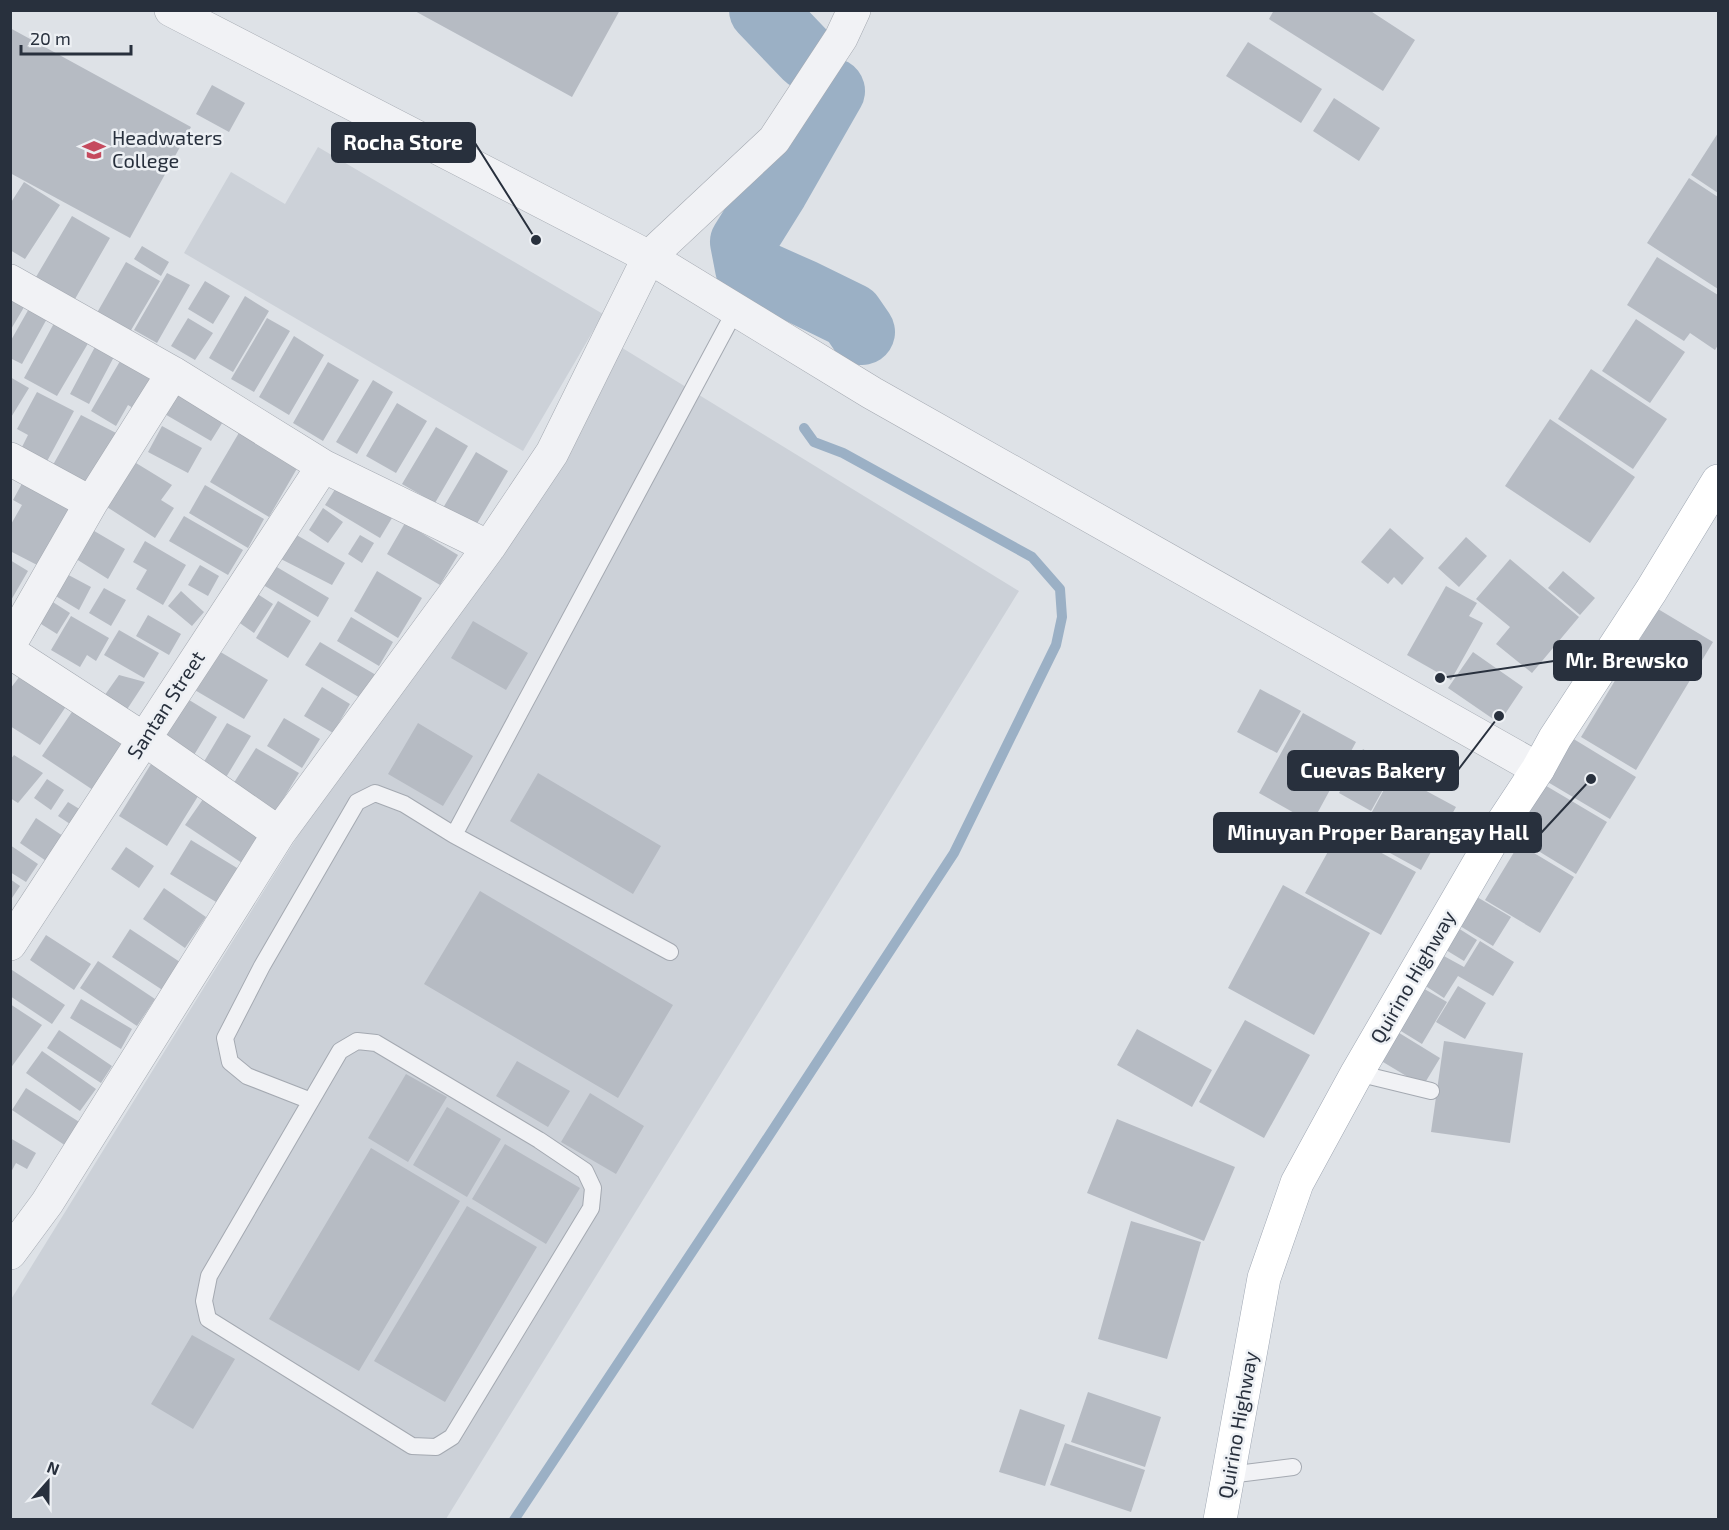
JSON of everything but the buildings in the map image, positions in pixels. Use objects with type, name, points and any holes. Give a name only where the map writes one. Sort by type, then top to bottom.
[{"type":"main road","name":"Quirino Highway","points":[[1220,1520],[1264,1278],[1298,1183],[1357,1073],[1501,825],[1719,481]]},
{"type":"street","points":[[171,10],[649,257],[883,399],[1538,769]]},
{"type":"street","points":[[10,1253],[47,1203],[279,833],[489,548],[552,453],[649,257],[774,140],[841,38],[854,10]]},
{"type":"street","points":[[10,281],[173,374],[323,466],[489,548]]},
{"type":"street","points":[[10,644],[91,503],[173,374]]},
{"type":"street","points":[[10,459],[91,503]]},
{"type":"street","name":"Santan Street","points":[[10,944],[323,466]]},
{"type":"street","points":[[10,652],[144,739],[279,833]]},
{"type":"street","points":[[10,1208],[21,1209],[47,1203]]},
{"type":"lane","points":[[454,835],[735,311]]},
{"type":"lane","points":[[310,1101],[247,1076],[230,1062],[225,1038],[262,966],[357,802],[375,793],[404,804],[454,835],[670,952]]},
{"type":"lane","points":[[357,1041],[376,1043],[558,1152],[585,1171],[593,1188],[591,1208],[452,1437],[436,1447],[412,1446],[208,1319],[204,1301],[209,1276],[310,1101],[340,1051],[357,1041]]},
{"type":"lane","points":[[1357,1073],[1431,1091]]},
{"type":"lane","points":[[1229,1474],[1293,1467]]},
{"type":"shaded area","points":[[318,147],[603,314],[523,451],[184,253],[231,172],[285,204]]},
{"type":"shaded area","points":[[606,338],[1019,591],[446,1519],[11,1519],[10,1301]]},
{"type":"waterway","points":[[762,10],[807,57]]},
{"type":"waterway","points":[[832,91],[743,242],[748,268],[851,316],[862,332]]},
{"type":"waterway","points":[[514,1520],[954,853],[1056,645],[1062,617],[1060,589],[1032,557],[843,453],[814,442],[804,428]]},
{"type":"place","name":"Headwaters College","points":[[94,150]]},
{"type":"place","name":"Rocha Store","points":[[536,240]]},
{"type":"place","name":"Mr. Brewsko","points":[[1440,678]]},
{"type":"place","name":"Cuevas Bakery","points":[[1499,716]]},
{"type":"place","name":"Minuyan Proper Barangay Hall","points":[[1591,779]]}]
